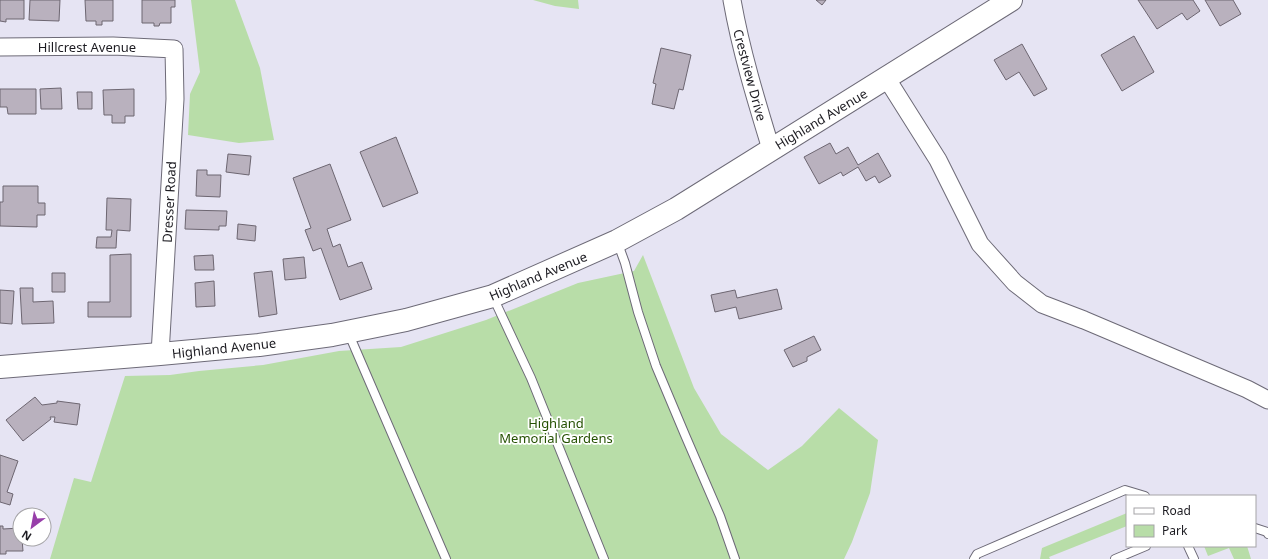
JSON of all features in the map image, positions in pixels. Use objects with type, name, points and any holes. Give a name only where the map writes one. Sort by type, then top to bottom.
[{"type":"street","name":"Crestview Drive","points":[[732,0],[738,32],[754,96],[771,149]]},
{"type":"street","name":"Highland Avenue","points":[[0,367],[259,345],[348,332],[406,320],[493,296],[617,241],[676,209],[771,149],[887,79],[1011,0]]},
{"type":"street","name":"Hillcrest Avenue","points":[[0,47],[113,46],[174,49]]},
{"type":"street","name":"Dresser Road","points":[[160,354],[175,99],[174,49]]},
{"type":"street","points":[[887,79],[938,160],[980,244],[1015,283],[1042,304],[1084,320],[1247,389],[1268,400]]},
{"type":"lane","points":[[617,241],[656,366],[720,516],[735,559]]},
{"type":"lane","points":[[493,296],[531,378],[604,559]]},
{"type":"lane","points":[[348,332],[446,559]]},
{"type":"lane","points":[[974,559],[977,554],[1125,490],[1142,495]]},
{"type":"lane","points":[[1256,528],[1267,532],[1268,534]]},
{"type":"lane","points":[[1115,559],[1144,547]]},
{"type":"lane","points":[[1188,547],[1194,559]]},
{"type":"green space","points":[[191,0],[235,0],[260,68],[274,140],[239,143],[188,135],[190,94],[200,72]]},
{"type":"green space","points":[[533,0],[578,0],[579,9],[555,6]]},
{"type":"green space","name":"Highland Memorial Gardens","points":[[643,255],[694,388],[721,434],[768,470],[802,446],[839,408],[878,440],[870,493],[852,542],[844,559],[50,559],[74,478],[91,482],[125,376],[170,375],[263,365],[339,351],[401,347],[486,320],[578,283],[634,271]]},
{"type":"green space","points":[[1126,513],[1126,526],[1049,557],[1050,559],[1040,559],[1042,548]]},
{"type":"green space","points":[[1204,547],[1247,547],[1251,559],[1234,559],[1229,548],[1208,556]]},
{"type":"building","points":[[0,0],[24,0],[24,19],[6,19],[6,22],[0,21]]},
{"type":"building","points":[[30,0],[60,0],[59,21],[29,20]]},
{"type":"building","points":[[85,0],[113,0],[113,21],[102,21],[102,25],[96,25],[96,21],[86,21]]},
{"type":"building","points":[[142,0],[175,0],[175,7],[171,7],[171,23],[160,23],[159,26],[154,26],[154,23],[142,23]]},
{"type":"building","points":[[816,0],[826,0],[822,5]]},
{"type":"building","points":[[1138,0],[1193,0],[1200,11],[1187,20],[1182,13],[1157,29]]},
{"type":"building","points":[[1205,0],[1233,0],[1241,14],[1220,26]]},
{"type":"building","points":[[1134,36],[1154,72],[1122,91],[1101,55]]},
{"type":"building","points":[[1022,44],[1047,89],[1034,96],[1019,72],[1006,80],[994,60]]},
{"type":"building","points":[[661,48],[691,55],[683,90],[679,89],[674,109],[652,104],[656,84],[653,83]]},
{"type":"building","points":[[61,88],[62,109],[41,109],[40,89]]},
{"type":"building","points":[[0,89],[36,89],[36,114],[8,114],[7,107],[0,107]]},
{"type":"building","points":[[134,89],[134,116],[125,116],[125,123],[112,123],[112,115],[104,115],[103,90]]},
{"type":"building","points":[[77,92],[92,92],[92,109],[78,109]]},
{"type":"building","points":[[396,137],[418,193],[383,207],[360,152]]},
{"type":"building","points":[[830,143],[836,154],[848,147],[858,165],[878,153],[891,176],[879,183],[875,176],[866,181],[858,167],[843,176],[841,172],[819,184],[804,157]]},
{"type":"building","points":[[228,154],[251,156],[249,175],[226,172]]},
{"type":"building","points":[[330,164],[351,220],[327,229],[333,247],[340,244],[348,267],[362,262],[372,289],[340,300],[321,248],[313,251],[305,230],[311,228],[293,178]]},
{"type":"building","points":[[197,170],[207,170],[207,175],[221,175],[220,197],[196,196]]},
{"type":"building","points":[[3,186],[38,186],[38,203],[45,203],[45,215],[37,215],[37,227],[0,226],[0,202],[3,202]]},
{"type":"building","points":[[107,198],[131,199],[130,231],[117,230],[116,248],[96,248],[97,237],[111,237],[112,230],[106,230]]},
{"type":"building","points":[[186,210],[227,211],[226,226],[219,226],[219,230],[185,229]]},
{"type":"building","points":[[238,224],[256,226],[255,241],[237,239]]},
{"type":"building","points":[[131,254],[131,317],[88,317],[88,302],[110,302],[110,255]]},
{"type":"building","points":[[213,255],[214,270],[195,270],[194,256]]},
{"type":"building","points":[[304,257],[306,278],[285,280],[283,259]]},
{"type":"building","points":[[272,271],[277,314],[259,317],[254,273]]},
{"type":"building","points":[[52,273],[65,273],[65,292],[52,292]]},
{"type":"building","points":[[214,281],[215,306],[196,307],[195,283]]},
{"type":"building","points":[[20,288],[33,288],[33,302],[53,301],[54,323],[22,324]]},
{"type":"building","points":[[777,289],[782,309],[739,319],[736,307],[715,312],[711,295],[735,290],[737,298]]},
{"type":"building","points":[[0,290],[14,291],[12,324],[0,323]]},
{"type":"building","points":[[814,336],[821,350],[807,357],[807,361],[793,367],[784,350]]},
{"type":"building","points":[[35,397],[42,405],[57,403],[57,401],[80,404],[77,425],[54,422],[55,417],[50,417],[51,419],[23,441],[6,420]]},
{"type":"building","points":[[0,455],[18,461],[7,492],[13,494],[10,505],[0,502]]},
{"type":"building","points":[[0,526],[3,526],[3,529],[12,528],[12,547],[23,547],[23,551],[6,551],[6,554],[0,554]]}]
